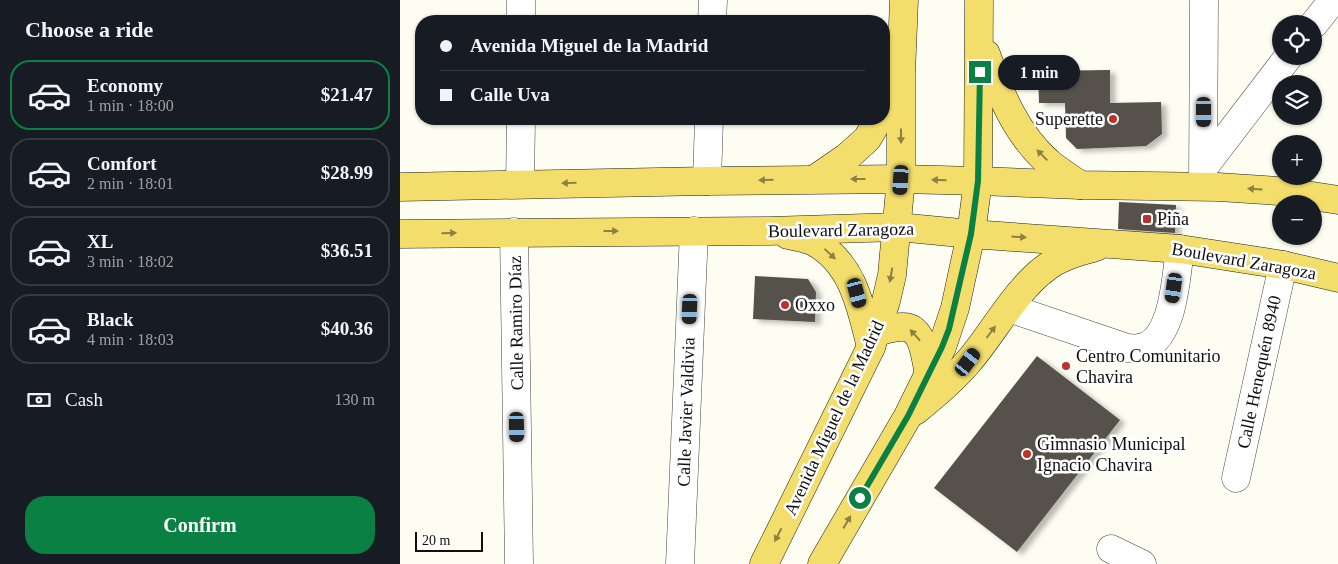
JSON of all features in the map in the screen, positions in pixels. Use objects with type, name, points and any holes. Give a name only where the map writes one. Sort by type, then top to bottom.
[{"type":"main road","name":"Avenida Miguel de la Madrid","points":[[764,564],[874,339],[892,275],[901,180],[901,74],[904,0]]},
{"type":"main road","points":[[822,564],[908,416],[949,329],[971,234],[978,181],[979,0]]},
{"type":"main road","points":[[980,36],[998,90],[1012,118],[1031,144],[1049,163],[1080,186]]},
{"type":"main road","points":[[890,97],[901,74]]},
{"type":"main road","points":[[815,180],[847,157],[867,139],[875,125]]},
{"type":"main road","points":[[400,187],[815,180],[978,181],[1080,186],[1204,177],[1338,200]]},
{"type":"main road","name":"Boulevard Zaragoza","points":[[400,234],[769,231],[898,227],[1180,249],[1283,265],[1338,278]]},
{"type":"main road","points":[[769,231],[813,242],[826,250],[848,274],[874,339],[900,327],[906,327],[916,333],[923,346],[929,374]]},
{"type":"main road","points":[[908,416],[934,396],[968,362],[1022,290],[1047,267],[1058,260],[1107,243]]},
{"type":"street","points":[[521,0],[521,15]]},
{"type":"street","points":[[712,0],[712,15]]},
{"type":"street","points":[[1204,0],[1204,177]]},
{"type":"street","points":[[1321,15],[1333,0]]},
{"type":"street","points":[[1204,177],[1283,65]]},
{"type":"street","points":[[520,184],[521,125]]},
{"type":"street","points":[[707,181],[709,125]]},
{"type":"street","name":"Calle Javier Valdivia","points":[[680,564],[694,231]]},
{"type":"street","name":"Calle Ramiro Díaz","points":[[514,232],[519,564]]},
{"type":"street","points":[[1009,308],[1127,348],[1148,346],[1167,324],[1172,308],[1180,249]]},
{"type":"street","name":"Calle Henequén 8940","points":[[1236,478],[1283,265]]},
{"type":"street","points":[[1111,548],[1142,564]]},
{"type":"building","name":"Superette","points":[[1110,70],[1110,103],[1161,102],[1162,134],[1146,146],[1077,149],[1066,138],[1065,103],[1039,103],[1038,71]]},
{"type":"building","name":"Piña","points":[[1119,202],[1176,205],[1175,233],[1118,229]]},
{"type":"building","name":"Oxxo","points":[[755,276],[808,279],[816,292],[815,322],[753,319]]},
{"type":"building","name":"Gimnasio Municipal Ignacio Chavira","points":[[1037,356],[1120,420],[1017,552],[934,488]]},
{"type":"place","name":"Superette","points":[[1113,119]]},
{"type":"place","name":"Piña","points":[[1147,219]]},
{"type":"place","name":"Oxxo","points":[[785,305]]},
{"type":"place","name":"Centro Comunitario Chavira","points":[[1066,366]]},
{"type":"place","name":"Gimnasio Municipal Ignacio Chavira","points":[[1027,454]]},
{"type":"route","points":[[860,498],[908,416],[942,347],[955,308],[971,234],[978,181],[980,72]]}]
